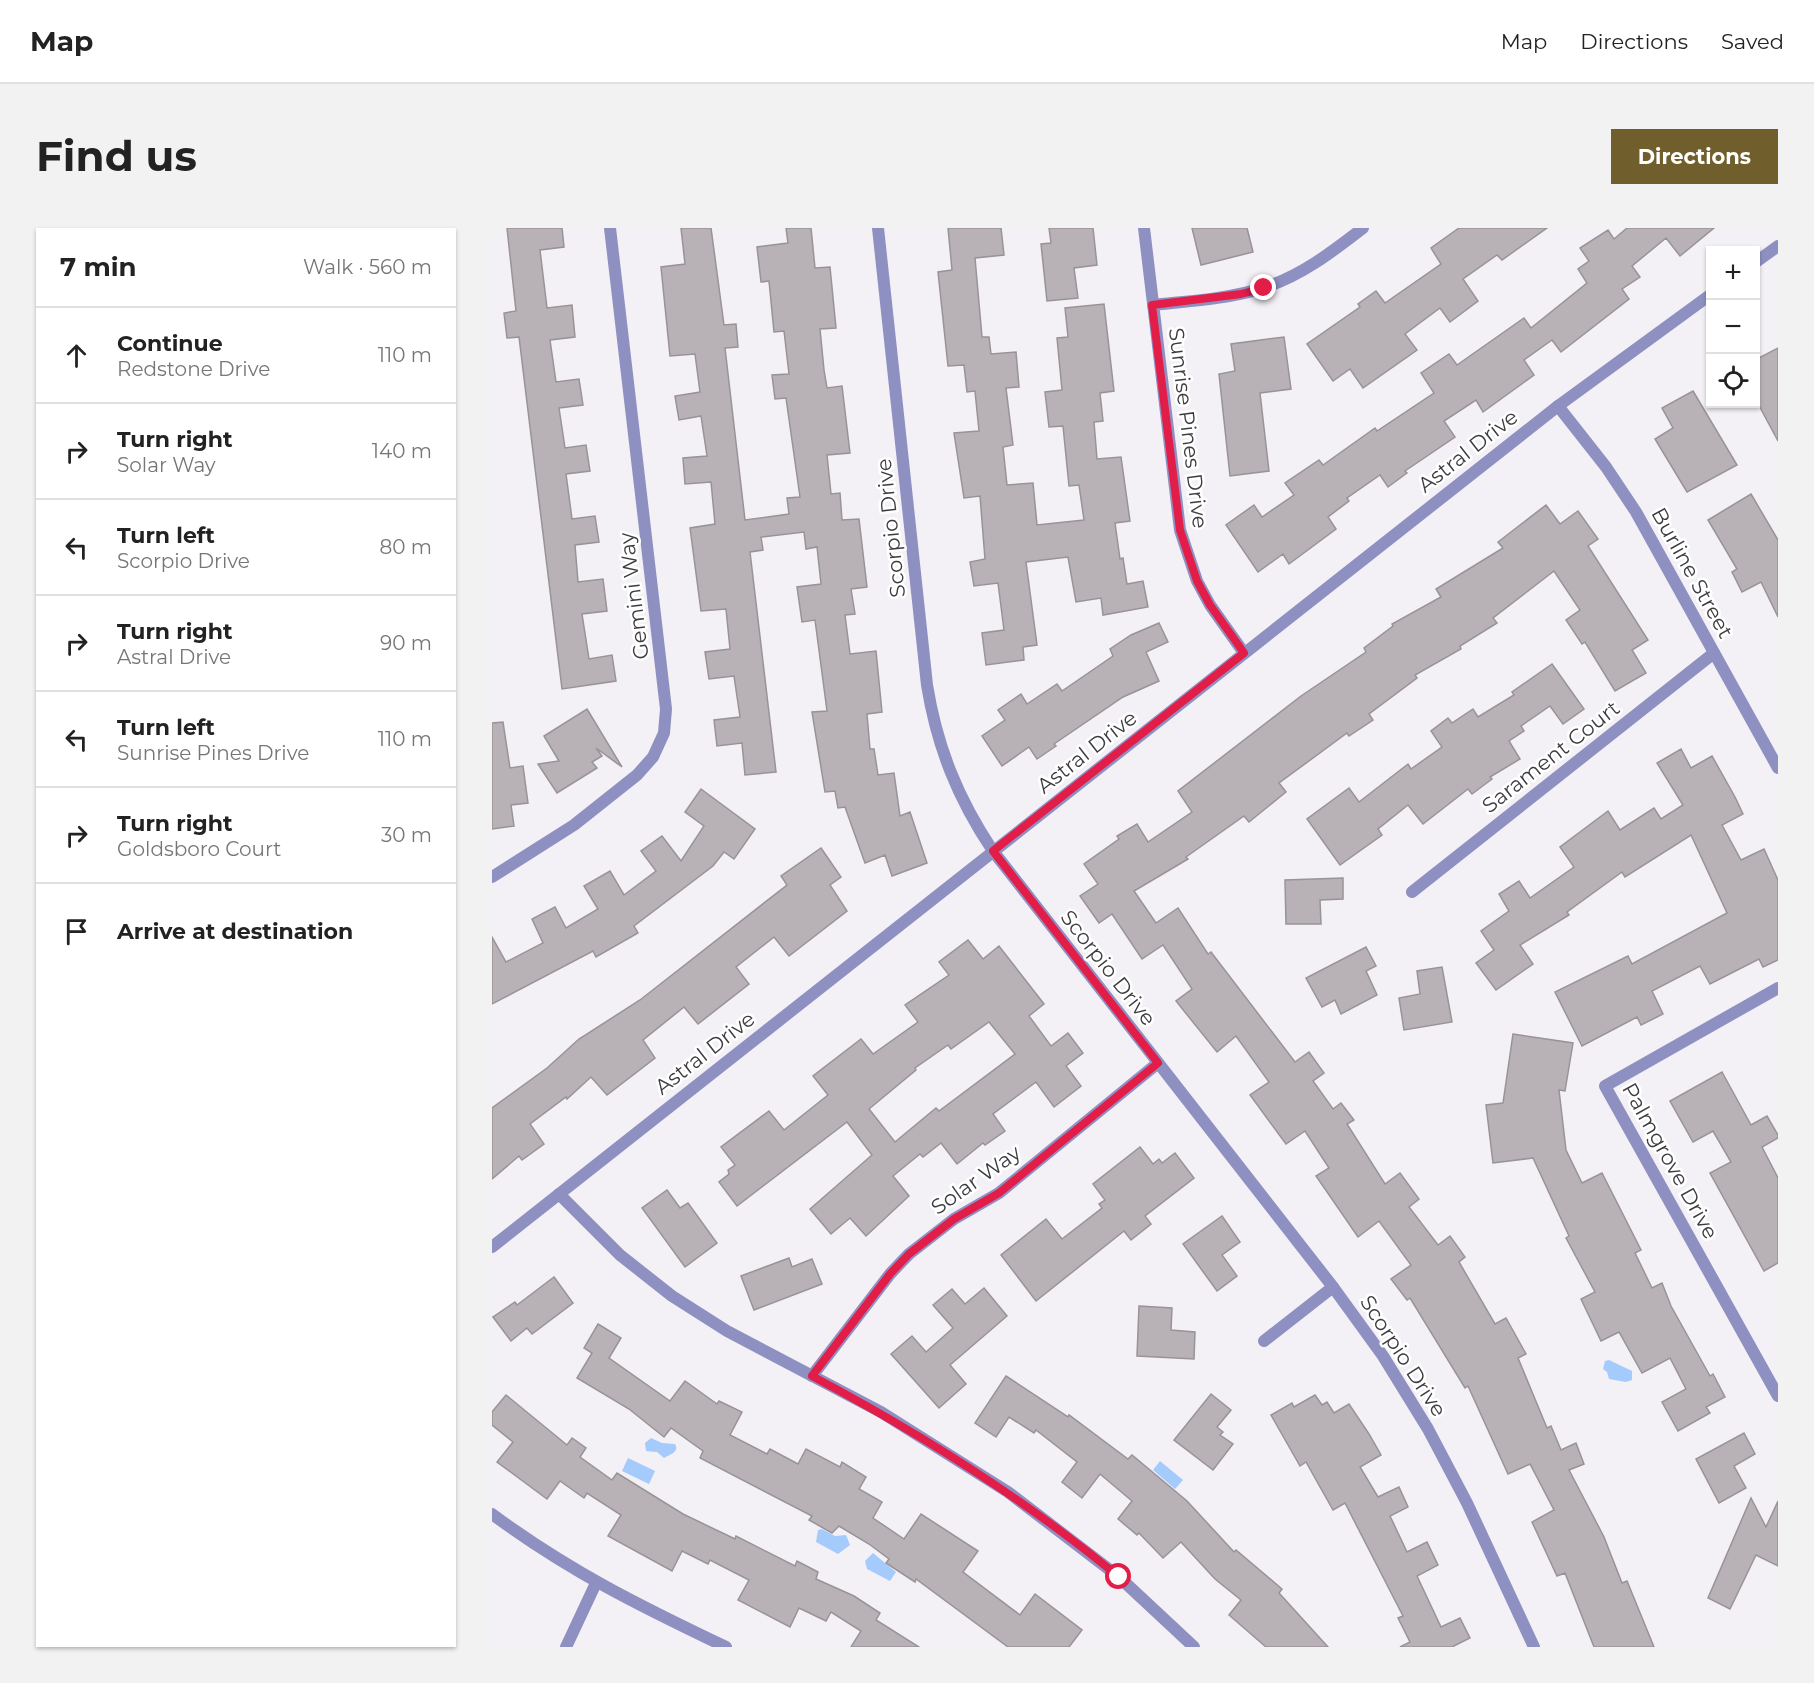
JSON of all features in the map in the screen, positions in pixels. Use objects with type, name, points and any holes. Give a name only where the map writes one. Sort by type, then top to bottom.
[{"type":"street","name":"Gemini Way","points":[[492,878],[574,825],[637,775],[653,756],[664,733],[666,709],[610,228]]},
{"type":"street","name":"Scorpio Drive","points":[[878,228],[932,714],[952,780],[974,824],[993,851],[1333,1287],[1383,1356],[1428,1429],[1467,1503],[1534,1647]]},
{"type":"street","name":"Sunrise Pines Drive","points":[[1144,228],[1180,530],[1202,589],[1244,653]]},
{"type":"street","points":[[1152,305],[1241,294],[1264,288],[1309,267],[1363,228]]},
{"type":"street","points":[[1760,259],[1778,246]]},
{"type":"street","name":"Astral Drive","points":[[492,1246],[1558,406],[1706,298]]},
{"type":"street","name":"Burline Street","points":[[1558,406],[1621,487],[1778,768]]},
{"type":"street","name":"Sarament Court","points":[[1412,892],[1714,653]]},
{"type":"street","name":"Palmgrove Drive","points":[[1778,988],[1605,1086],[1778,1396]]},
{"type":"street","name":"Solar Way","points":[[812,1376],[890,1274],[909,1254],[954,1219],[999,1193],[1158,1063]]},
{"type":"street","points":[[559,1194],[620,1255],[672,1296],[727,1331],[891,1418],[1008,1492],[1101,1562],[1194,1647]]},
{"type":"street","points":[[1264,1341],[1333,1287]]},
{"type":"street","points":[[492,1514],[543,1551],[596,1583],[726,1647]]},
{"type":"street","points":[[566,1647],[596,1583]]},
{"type":"water","points":[[1609,1360],[1632,1371],[1632,1380],[1626,1382],[1609,1379],[1607,1372],[1603,1369],[1605,1361]]},
{"type":"water","points":[[651,1438],[662,1443],[675,1444],[676,1449],[664,1458],[657,1452],[646,1451],[645,1443]]},
{"type":"water","points":[[628,1458],[655,1471],[649,1484],[622,1471]]},
{"type":"water","points":[[1160,1461],[1183,1480],[1175,1489],[1153,1470]]},
{"type":"water","points":[[822,1529],[835,1536],[846,1535],[850,1545],[838,1554],[816,1542],[818,1530]]},
{"type":"water","points":[[873,1553],[896,1572],[890,1581],[867,1569],[865,1561]]},
{"type":"building","points":[[507,228],[562,228],[564,247],[540,250],[547,308],[572,305],[575,337],[550,340],[556,382],[579,379],[583,405],[559,408],[565,448],[586,445],[590,471],[566,474],[572,519],[595,516],[599,542],[575,545],[578,582],[603,579],[607,611],[582,614],[589,659],[612,655],[616,681],[562,689],[519,337],[507,338],[504,313],[516,311]]},
{"type":"building","points":[[681,228],[711,228],[724,325],[736,324],[738,347],[725,348],[745,520],[789,514],[787,498],[800,497],[786,398],[775,399],[772,375],[789,374],[784,331],[774,332],[769,281],[761,282],[757,247],[788,243],[786,228],[811,228],[815,268],[830,267],[836,328],[820,329],[824,370],[827,388],[842,386],[850,453],[827,455],[831,494],[840,493],[842,520],[859,519],[867,587],[851,589],[855,614],[845,615],[850,654],[876,651],[882,712],[867,714],[870,749],[874,749],[878,775],[894,773],[900,816],[910,812],[927,863],[892,876],[885,855],[865,863],[845,807],[838,808],[835,791],[825,792],[812,712],[827,711],[815,620],[802,622],[797,587],[821,584],[817,547],[806,549],[804,532],[761,537],[763,550],[750,552],[776,772],[745,775],[742,743],[717,746],[714,720],[740,717],[734,676],[709,679],[705,652],[730,649],[726,609],[701,611],[690,528],[715,524],[711,482],[685,484],[683,458],[707,456],[701,416],[679,420],[675,396],[700,392],[695,354],[670,356],[661,267],[685,264]]},
{"type":"building","points":[[948,228],[1001,228],[1004,255],[975,258],[982,337],[989,337],[991,354],[1016,352],[1019,387],[1006,388],[1013,445],[1003,447],[1007,485],[1033,483],[1037,525],[1084,520],[1079,485],[1069,486],[1063,426],[1049,427],[1045,392],[1062,390],[1057,338],[1068,337],[1065,308],[1104,304],[1114,391],[1100,393],[1103,421],[1094,422],[1097,459],[1121,457],[1130,521],[1115,523],[1120,559],[1123,558],[1127,584],[1143,581],[1148,607],[1103,615],[1101,598],[1076,602],[1068,557],[1026,562],[1037,645],[1023,647],[1024,660],[986,665],[982,633],[1004,630],[998,583],[974,586],[970,562],[985,559],[980,496],[964,498],[954,433],[979,431],[975,391],[967,392],[964,365],[948,366],[938,272],[952,270]]},
{"type":"building","points":[[1049,228],[1093,228],[1097,265],[1074,268],[1078,298],[1047,301],[1041,244],[1051,243]]},
{"type":"building","points":[[1192,228],[1247,228],[1253,252],[1201,265]]},
{"type":"building","points":[[1459,228],[1547,228],[1502,260],[1497,255],[1463,279],[1478,301],[1450,322],[1440,308],[1405,334],[1417,350],[1363,388],[1350,369],[1333,381],[1307,344],[1360,307],[1358,304],[1376,291],[1385,303],[1441,264],[1431,248]]},
{"type":"building","points":[[1627,228],[1714,228],[1680,256],[1666,238],[1632,266],[1640,277],[1622,289],[1629,299],[1561,352],[1552,340],[1524,360],[1534,375],[1483,412],[1476,400],[1444,421],[1455,437],[1405,471],[1407,473],[1388,487],[1380,475],[1347,498],[1349,501],[1328,517],[1336,529],[1289,564],[1283,554],[1258,572],[1226,525],[1254,505],[1262,517],[1294,495],[1285,483],[1319,460],[1323,465],[1375,428],[1377,431],[1434,393],[1421,373],[1449,354],[1457,365],[1524,318],[1531,328],[1587,283],[1578,269],[1589,261],[1580,248],[1608,230],[1614,239]]},
{"type":"building","points":[[1284,337],[1291,389],[1260,393],[1269,471],[1230,476],[1219,374],[1235,371],[1231,344]]},
{"type":"building","points":[[1778,348],[1778,441],[1760,407],[1760,357]]},
{"type":"building","points":[[1693,391],[1737,465],[1687,492],[1655,439],[1673,428],[1662,408]]},
{"type":"building","points":[[1751,494],[1778,540],[1778,617],[1761,582],[1742,592],[1732,572],[1737,569],[1708,520]]},
{"type":"building","points":[[1546,505],[1560,524],[1578,511],[1598,539],[1588,546],[1648,640],[1632,650],[1646,673],[1615,691],[1585,642],[1582,644],[1566,620],[1580,610],[1554,571],[1493,618],[1497,623],[1460,646],[1461,649],[1415,675],[1417,678],[1369,714],[1373,720],[1349,736],[1347,733],[1279,783],[1286,792],[1249,822],[1244,816],[1186,857],[1188,859],[1134,891],[1156,923],[1178,908],[1208,954],[1211,952],[1295,1062],[1309,1052],[1324,1073],[1313,1081],[1333,1109],[1341,1103],[1354,1120],[1347,1124],[1385,1184],[1400,1173],[1419,1199],[1409,1207],[1438,1245],[1450,1236],[1465,1257],[1459,1262],[1495,1324],[1506,1318],[1526,1354],[1518,1358],[1547,1428],[1551,1426],[1561,1450],[1576,1443],[1584,1464],[1569,1470],[1604,1537],[1622,1583],[1627,1581],[1654,1647],[1594,1647],[1565,1573],[1557,1576],[1532,1522],[1554,1510],[1530,1464],[1508,1474],[1468,1386],[1465,1388],[1410,1298],[1407,1300],[1391,1279],[1411,1265],[1379,1221],[1358,1237],[1316,1176],[1329,1168],[1305,1131],[1286,1144],[1250,1095],[1269,1082],[1236,1036],[1217,1052],[1176,1001],[1192,989],[1163,945],[1142,959],[1112,914],[1099,923],[1080,896],[1098,884],[1084,864],[1119,839],[1117,836],[1137,824],[1148,842],[1192,812],[1178,791],[1301,696],[1366,652],[1364,648],[1393,626],[1392,624],[1441,597],[1436,589],[1503,548],[1498,542]]},
{"type":"building","points":[[1159,623],[1168,642],[1146,652],[1159,681],[1123,697],[1054,744],[1056,746],[1037,759],[1029,747],[1002,766],[982,736],[1005,720],[998,710],[1021,694],[1027,704],[1057,684],[1062,691],[1113,656],[1110,649],[1131,635]]},
{"type":"building","points":[[1552,664],[1584,709],[1563,724],[1550,706],[1521,726],[1524,731],[1509,741],[1520,759],[1490,777],[1492,779],[1472,794],[1468,789],[1423,824],[1408,805],[1378,829],[1382,835],[1340,865],[1307,819],[1349,788],[1359,802],[1408,764],[1411,769],[1442,747],[1431,731],[1448,718],[1452,723],[1473,709],[1478,717],[1514,695],[1512,692]]},
{"type":"building","points":[[587,709],[622,767],[596,748],[602,756],[592,762],[597,768],[557,793],[538,764],[559,761],[544,736]]},
{"type":"building","points":[[503,722],[510,768],[523,766],[528,803],[511,805],[514,826],[492,829],[492,723]]},
{"type":"building","points":[[1681,749],[1691,768],[1712,756],[1735,797],[1743,814],[1722,825],[1741,860],[1764,849],[1778,880],[1778,960],[1763,967],[1759,959],[1710,984],[1700,966],[1652,991],[1663,1014],[1641,1025],[1637,1017],[1582,1046],[1555,992],[1628,956],[1632,964],[1727,913],[1691,835],[1625,877],[1622,872],[1567,912],[1569,915],[1520,945],[1533,964],[1496,990],[1476,963],[1494,950],[1481,931],[1509,911],[1499,894],[1519,881],[1530,898],[1574,867],[1560,847],[1608,811],[1620,830],[1654,808],[1661,819],[1683,805],[1657,763]]},
{"type":"building","points":[[701,789],[755,829],[734,859],[724,852],[713,866],[634,926],[638,933],[596,957],[593,951],[492,1004],[492,937],[506,962],[543,943],[532,919],[555,907],[566,928],[598,909],[584,886],[610,871],[624,895],[656,871],[641,851],[662,836],[681,861],[704,826],[685,812]]},
{"type":"building","points":[[821,848],[841,877],[830,885],[847,911],[789,956],[774,937],[736,967],[749,984],[698,1024],[684,1007],[643,1040],[655,1058],[607,1095],[591,1077],[567,1099],[566,1097],[530,1124],[544,1144],[522,1160],[519,1156],[492,1179],[492,1108],[547,1068],[579,1039],[640,1000],[787,885],[781,876]]},
{"type":"building","points":[[1343,878],[1343,899],[1320,900],[1321,924],[1286,924],[1285,880]]},
{"type":"building","points":[[968,940],[983,959],[999,946],[1044,1004],[1029,1016],[1051,1046],[1068,1033],[1083,1053],[1066,1066],[1081,1086],[1054,1107],[1036,1082],[993,1114],[1005,1131],[985,1145],[983,1143],[957,1164],[941,1143],[923,1157],[920,1154],[893,1176],[909,1196],[866,1236],[850,1218],[831,1234],[810,1209],[872,1155],[847,1122],[737,1206],[719,1182],[735,1165],[721,1147],[769,1111],[784,1130],[828,1095],[813,1076],[861,1039],[873,1054],[918,1022],[905,1005],[949,975],[939,962]],"holes":[[[989,1022],[1015,1054],[939,1111],[936,1108],[895,1142],[869,1109],[916,1070],[915,1068],[948,1045],[951,1049]]]},
{"type":"building","points":[[1366,947],[1376,966],[1366,971],[1377,995],[1341,1014],[1335,1000],[1322,1007],[1306,978]]},
{"type":"building","points":[[1442,967],[1452,1022],[1404,1030],[1399,998],[1420,994],[1417,971]]},
{"type":"building","points":[[1513,1034],[1573,1043],[1565,1091],[1559,1090],[1566,1150],[1582,1183],[1602,1173],[1641,1250],[1635,1253],[1652,1288],[1662,1283],[1671,1306],[1710,1376],[1713,1374],[1725,1397],[1706,1407],[1710,1413],[1678,1431],[1662,1402],[1686,1389],[1670,1358],[1642,1373],[1619,1332],[1601,1341],[1581,1299],[1595,1292],[1566,1238],[1569,1236],[1533,1158],[1493,1163],[1486,1105],[1503,1103]]},
{"type":"building","points":[[1722,1072],[1751,1125],[1767,1116],[1778,1135],[1778,1138],[1762,1147],[1778,1178],[1778,1263],[1764,1271],[1710,1173],[1731,1162],[1713,1131],[1693,1142],[1670,1101]]},
{"type":"building","points":[[1140,1147],[1153,1164],[1159,1159],[1162,1163],[1175,1153],[1194,1178],[1145,1216],[1151,1224],[1131,1240],[1124,1231],[1036,1301],[1001,1255],[1046,1219],[1062,1239],[1102,1208],[1099,1204],[1105,1200],[1093,1184]]},
{"type":"building","points":[[667,1190],[680,1208],[688,1203],[717,1243],[685,1267],[642,1208]]},
{"type":"building","points":[[1222,1216],[1240,1242],[1222,1255],[1237,1276],[1217,1291],[1183,1244]]},
{"type":"building","points":[[789,1258],[792,1267],[812,1259],[822,1284],[754,1310],[741,1276]]},
{"type":"building","points":[[554,1277],[573,1303],[532,1334],[527,1328],[511,1341],[493,1317],[515,1302],[517,1305]]},
{"type":"building","points":[[984,1288],[1007,1316],[950,1365],[966,1384],[939,1408],[891,1354],[912,1336],[926,1352],[953,1328],[933,1305],[952,1289],[965,1304]]},
{"type":"building","points":[[1139,1306],[1172,1308],[1171,1330],[1195,1332],[1194,1359],[1137,1356]]},
{"type":"building","points":[[598,1324],[621,1338],[609,1358],[670,1401],[685,1381],[717,1404],[719,1401],[742,1412],[730,1435],[767,1454],[770,1449],[798,1464],[806,1449],[840,1467],[842,1462],[866,1477],[859,1489],[882,1502],[873,1518],[904,1539],[921,1514],[978,1551],[963,1572],[1020,1615],[1035,1594],[1082,1630],[1069,1647],[1008,1647],[916,1579],[915,1582],[886,1563],[889,1559],[869,1544],[839,1526],[832,1533],[809,1520],[812,1516],[700,1458],[703,1451],[671,1428],[664,1437],[629,1409],[577,1378],[592,1353],[584,1348]]},
{"type":"building","points":[[1006,1376],[1068,1417],[1069,1415],[1128,1459],[1132,1455],[1187,1501],[1234,1552],[1236,1550],[1282,1589],[1279,1593],[1328,1647],[1266,1647],[1229,1615],[1241,1600],[1215,1579],[1181,1542],[1163,1558],[1139,1533],[1137,1535],[1118,1519],[1132,1501],[1100,1474],[1082,1498],[1062,1482],[1077,1462],[1036,1430],[1034,1433],[1009,1417],[996,1437],[975,1423]]},
{"type":"building","points":[[1211,1394],[1231,1410],[1217,1427],[1223,1432],[1220,1435],[1233,1444],[1213,1470],[1174,1440]]},
{"type":"building","points":[[506,1395],[567,1445],[572,1438],[586,1448],[580,1457],[612,1480],[617,1473],[683,1514],[735,1539],[736,1536],[795,1566],[797,1561],[818,1572],[816,1579],[854,1596],[880,1613],[876,1620],[919,1647],[851,1647],[861,1631],[831,1612],[826,1621],[799,1608],[790,1627],[738,1600],[749,1580],[710,1560],[708,1564],[682,1551],[672,1571],[608,1536],[621,1515],[587,1493],[584,1498],[560,1481],[547,1499],[497,1462],[513,1442],[492,1425],[492,1412]]},
{"type":"building","points":[[1315,1395],[1322,1405],[1327,1402],[1334,1413],[1349,1404],[1369,1434],[1381,1455],[1360,1467],[1378,1497],[1399,1487],[1408,1507],[1390,1516],[1407,1552],[1427,1542],[1438,1565],[1417,1576],[1441,1627],[1460,1618],[1470,1638],[1452,1647],[1400,1647],[1410,1642],[1398,1618],[1403,1616],[1345,1503],[1333,1510],[1306,1462],[1300,1466],[1271,1415],[1292,1403],[1294,1407]]},
{"type":"building","points":[[1744,1433],[1755,1454],[1734,1466],[1746,1488],[1719,1503],[1696,1459]]},
{"type":"building","points":[[1751,1498],[1766,1527],[1778,1501],[1778,1566],[1756,1555],[1730,1609],[1708,1598]]},
{"type":"route","points":[[1119,1577],[1083,1547],[970,1465],[881,1412],[812,1376],[890,1274],[909,1254],[954,1219],[999,1193],[1158,1063],[993,851],[1244,653],[1225,628],[1197,581],[1180,530],[1152,305],[1241,294],[1264,288]]}]
